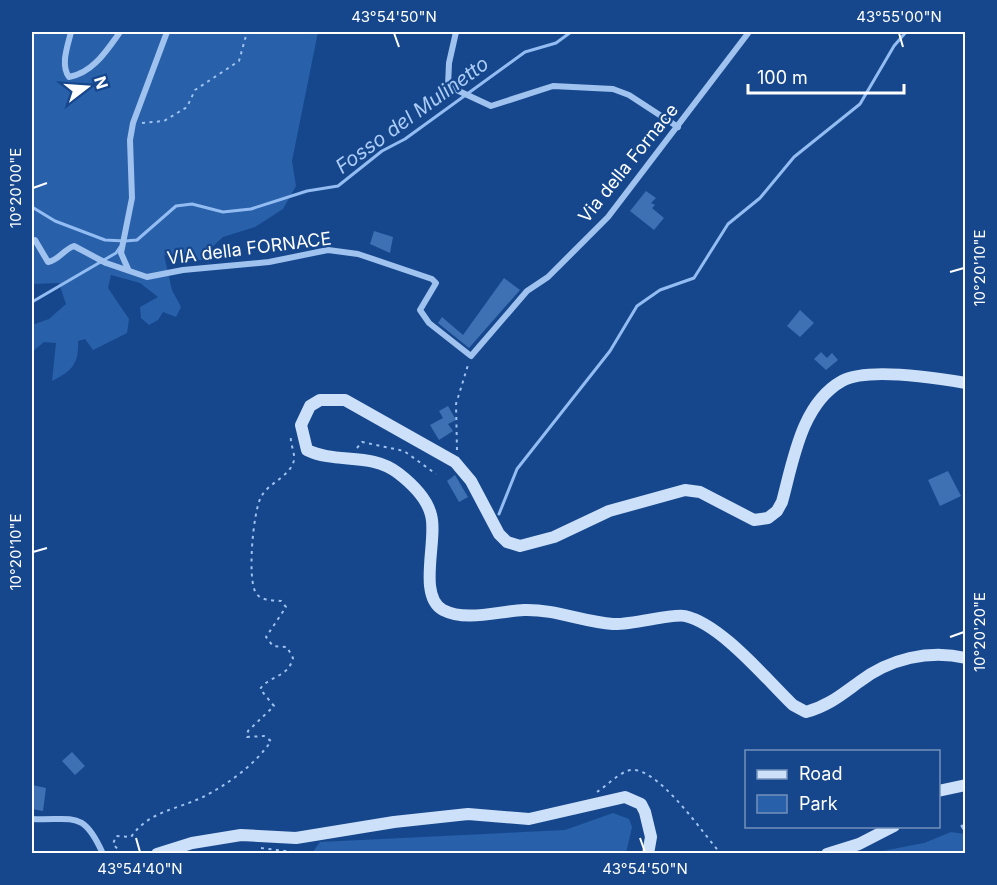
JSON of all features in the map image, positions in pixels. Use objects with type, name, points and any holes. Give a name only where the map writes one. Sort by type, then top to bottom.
[{"type":"main road","points":[[966,383],[871,375],[843,380],[815,408],[801,435],[782,502],[777,511],[768,518],[754,520],[713,498],[685,490],[609,511],[554,537],[520,546],[507,542],[499,534],[471,481],[455,462],[345,400],[320,400],[310,406],[301,425],[307,450],[331,458],[379,462],[396,471],[424,500],[431,514],[433,533],[430,588],[433,600],[446,612],[471,615],[543,611],[615,624],[684,615],[717,631],[793,705],[806,712],[825,706],[861,681],[905,659],[947,653],[966,658]]},
{"type":"main road","points":[[940,791],[966,785]]},
{"type":"main road","points":[[157,854],[192,843],[241,836],[296,838],[394,822],[468,814],[529,819],[625,797],[641,804],[645,812],[651,837],[648,854]]},
{"type":"main road","points":[[828,854],[859,844],[890,828]]},
{"type":"street","points":[[71,32],[66,60],[66,72],[69,77],[77,76],[90,68],[120,32]]},
{"type":"street","points":[[128,269],[122,250],[132,198],[130,140],[133,123],[167,32]]},
{"type":"street","points":[[456,32],[447,79],[448,86],[469,97],[491,106],[554,86],[613,89],[629,95],[678,127]]},
{"type":"street","name":"Via della Fornace","points":[[471,356],[527,291],[548,277],[608,217],[749,32]]},
{"type":"street","name":"VIA della FORNACE","points":[[32,241],[35,240],[48,262],[54,261],[63,249],[74,246],[106,263],[147,277],[183,270],[269,262],[328,250],[358,254],[432,279],[436,283],[420,310],[429,323],[471,356]]},
{"type":"street","points":[[32,819],[72,819],[86,824],[94,833],[103,854]]},
{"type":"path","points":[[133,123],[164,121],[187,107],[195,90],[238,61],[247,32]]},
{"type":"path","points":[[455,462],[459,436],[456,404],[471,356]]},
{"type":"path","points":[[122,854],[112,844],[116,836],[131,837],[140,824],[164,810],[201,798],[243,772],[266,750],[271,741],[264,736],[247,737],[248,731],[274,706],[260,689],[265,682],[284,674],[291,668],[293,658],[287,646],[273,646],[266,637],[286,607],[281,601],[262,598],[256,594],[250,576],[256,510],[270,485],[290,468],[294,460],[292,436],[301,425]]},
{"type":"path","points":[[351,458],[362,442],[388,446],[404,451],[435,474]]},
{"type":"green space","points":[[32,32],[318,32],[292,161],[296,186],[283,209],[255,227],[223,237],[209,250],[204,260],[182,260],[164,255],[172,290],[181,307],[176,317],[163,312],[158,320],[149,325],[141,318],[140,307],[158,297],[140,283],[111,275],[108,288],[129,319],[127,333],[93,350],[85,339],[78,341],[77,356],[73,366],[65,374],[52,381],[56,343],[44,342],[32,352],[32,325],[49,319],[66,304],[59,283],[32,284]]},
{"type":"green space","points":[[613,813],[629,819],[632,827],[626,853],[312,853],[320,842],[565,830]]},
{"type":"green space","points":[[951,832],[965,834],[965,853],[872,853],[924,843]]},
{"type":"building","points":[[646,191],[656,198],[651,203],[655,205],[652,208],[664,218],[654,230],[630,211]]},
{"type":"building","points":[[374,231],[393,237],[390,253],[370,244]]},
{"type":"building","points":[[504,278],[520,290],[469,348],[438,323],[442,317],[463,335]]},
{"type":"building","points":[[800,310],[814,323],[800,337],[787,326]]},
{"type":"building","points":[[821,352],[827,358],[832,353],[838,360],[826,370],[814,359]]},
{"type":"building","points":[[448,406],[456,420],[448,424],[453,431],[439,440],[430,425],[443,418],[439,411]]},
{"type":"building","points":[[948,471],[961,496],[940,506],[928,480]]},
{"type":"building","points":[[455,475],[468,497],[459,502],[447,481]]},
{"type":"building","points":[[72,752],[85,766],[75,775],[62,761]]},
{"type":"building","points":[[32,785],[46,788],[43,811],[32,809]]},
{"type":"waterway","name":"Fosso del Mulinetto","points":[[32,207],[55,221],[105,240],[125,241],[137,240],[176,206],[192,204],[223,212],[251,209],[307,191],[338,186],[382,151],[405,139],[525,52],[556,43],[571,32]]},
{"type":"waterway","points":[[499,514],[517,469],[610,351],[637,306],[660,290],[694,278],[728,224],[760,198],[794,157],[860,104],[894,46],[906,32]]},
{"type":"waterway","points":[[32,302],[116,253],[120,247]]},
{"type":"waterway","points":[[962,826],[966,832]]}]
